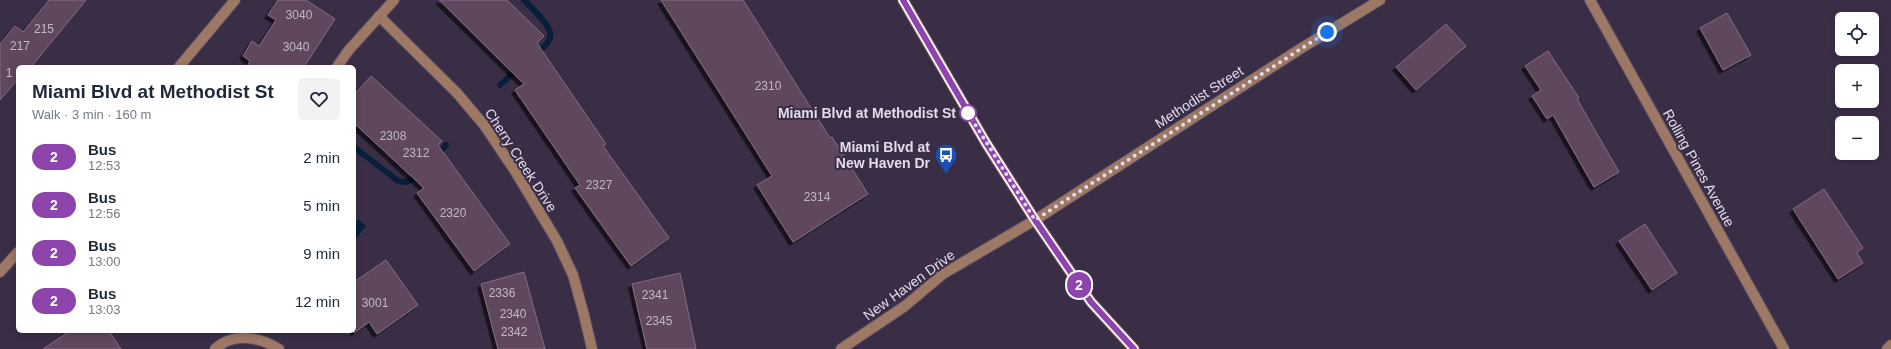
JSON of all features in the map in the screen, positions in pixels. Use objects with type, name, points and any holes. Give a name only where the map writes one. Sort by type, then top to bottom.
[{"type":"main road","points":[[903,0],[986,143],[1035,220],[1091,302],[1134,349]]},
{"type":"street","points":[[180,65],[235,0]]},
{"type":"street","points":[[338,65],[348,51],[394,0]]},
{"type":"street","name":"Methodist Street","points":[[1035,220],[1300,49],[1380,0]]},
{"type":"street","name":"Rolling Pines Avenue","points":[[1590,0],[1784,349]]},
{"type":"street","name":"Cherry Creek Drive","points":[[379,16],[457,93],[484,125],[515,171],[557,241],[573,276],[592,349]]},
{"type":"street","name":"New Haven Drive","points":[[841,349],[905,306],[943,274],[1035,220]]},
{"type":"street","points":[[0,272],[16,254]]},
{"type":"street","points":[[215,349],[233,339],[251,334],[279,349]]},
{"type":"street","points":[[1887,349],[1891,345]]},
{"type":"water","points":[[359,220],[366,226],[356,238],[356,221]]},
{"type":"building","points":[[49,0],[86,0],[33,65],[16,65],[16,81],[0,100],[0,44],[15,26],[23,32]]},
{"type":"building","points":[[278,0],[306,0],[335,19],[305,65],[248,65],[250,61],[243,56],[252,41],[259,46],[276,20],[268,15]]},
{"type":"building","points":[[439,0],[507,0],[544,36],[537,43],[606,144],[603,146],[669,238],[631,266],[575,188],[580,185],[515,90],[524,84]]},
{"type":"building","points":[[661,0],[743,0],[830,138],[832,137],[868,194],[793,242],[757,185],[772,176]]},
{"type":"building","points":[[1727,13],[1751,55],[1723,70],[1700,28]]},
{"type":"building","points":[[1446,24],[1466,46],[1416,90],[1396,67]]},
{"type":"building","points":[[1548,51],[1579,98],[1577,99],[1619,172],[1594,187],[1553,115],[1547,119],[1532,96],[1541,90],[1525,66]]},
{"type":"building","points":[[371,76],[442,141],[438,145],[510,244],[474,271],[417,193],[424,188],[356,125],[356,93]]},
{"type":"building","points":[[1824,189],[1863,248],[1857,253],[1863,263],[1838,279],[1793,209]]},
{"type":"building","points":[[1645,224],[1677,273],[1652,290],[1619,241]]},
{"type":"building","points":[[386,260],[418,305],[377,334],[369,322],[356,332],[356,281]]},
{"type":"building","points":[[524,272],[545,349],[498,349],[481,284]]},
{"type":"building","points":[[680,273],[696,349],[647,349],[632,284]]},
{"type":"building","points":[[67,333],[110,333],[121,349],[43,349]]},
{"type":"waterway","points":[[524,0],[549,29],[550,38],[548,43],[535,54]]},
{"type":"waterway","points":[[500,85],[519,68]]},
{"type":"waterway","points":[[436,156],[446,145]]},
{"type":"waterway","points":[[356,149],[398,181],[407,182],[419,174]]},
{"type":"bus line","name":"2","points":[[903,0],[986,143],[1035,220],[1091,302],[1134,349]]},
{"type":"place","name":"Miami Blvd at Methodist St","points":[[968,113]]},
{"type":"place","name":"Miami Blvd at New Haven Dr","points":[[946,174]]},
{"type":"route","points":[[968,113],[1035,220],[1327,32]]}]
